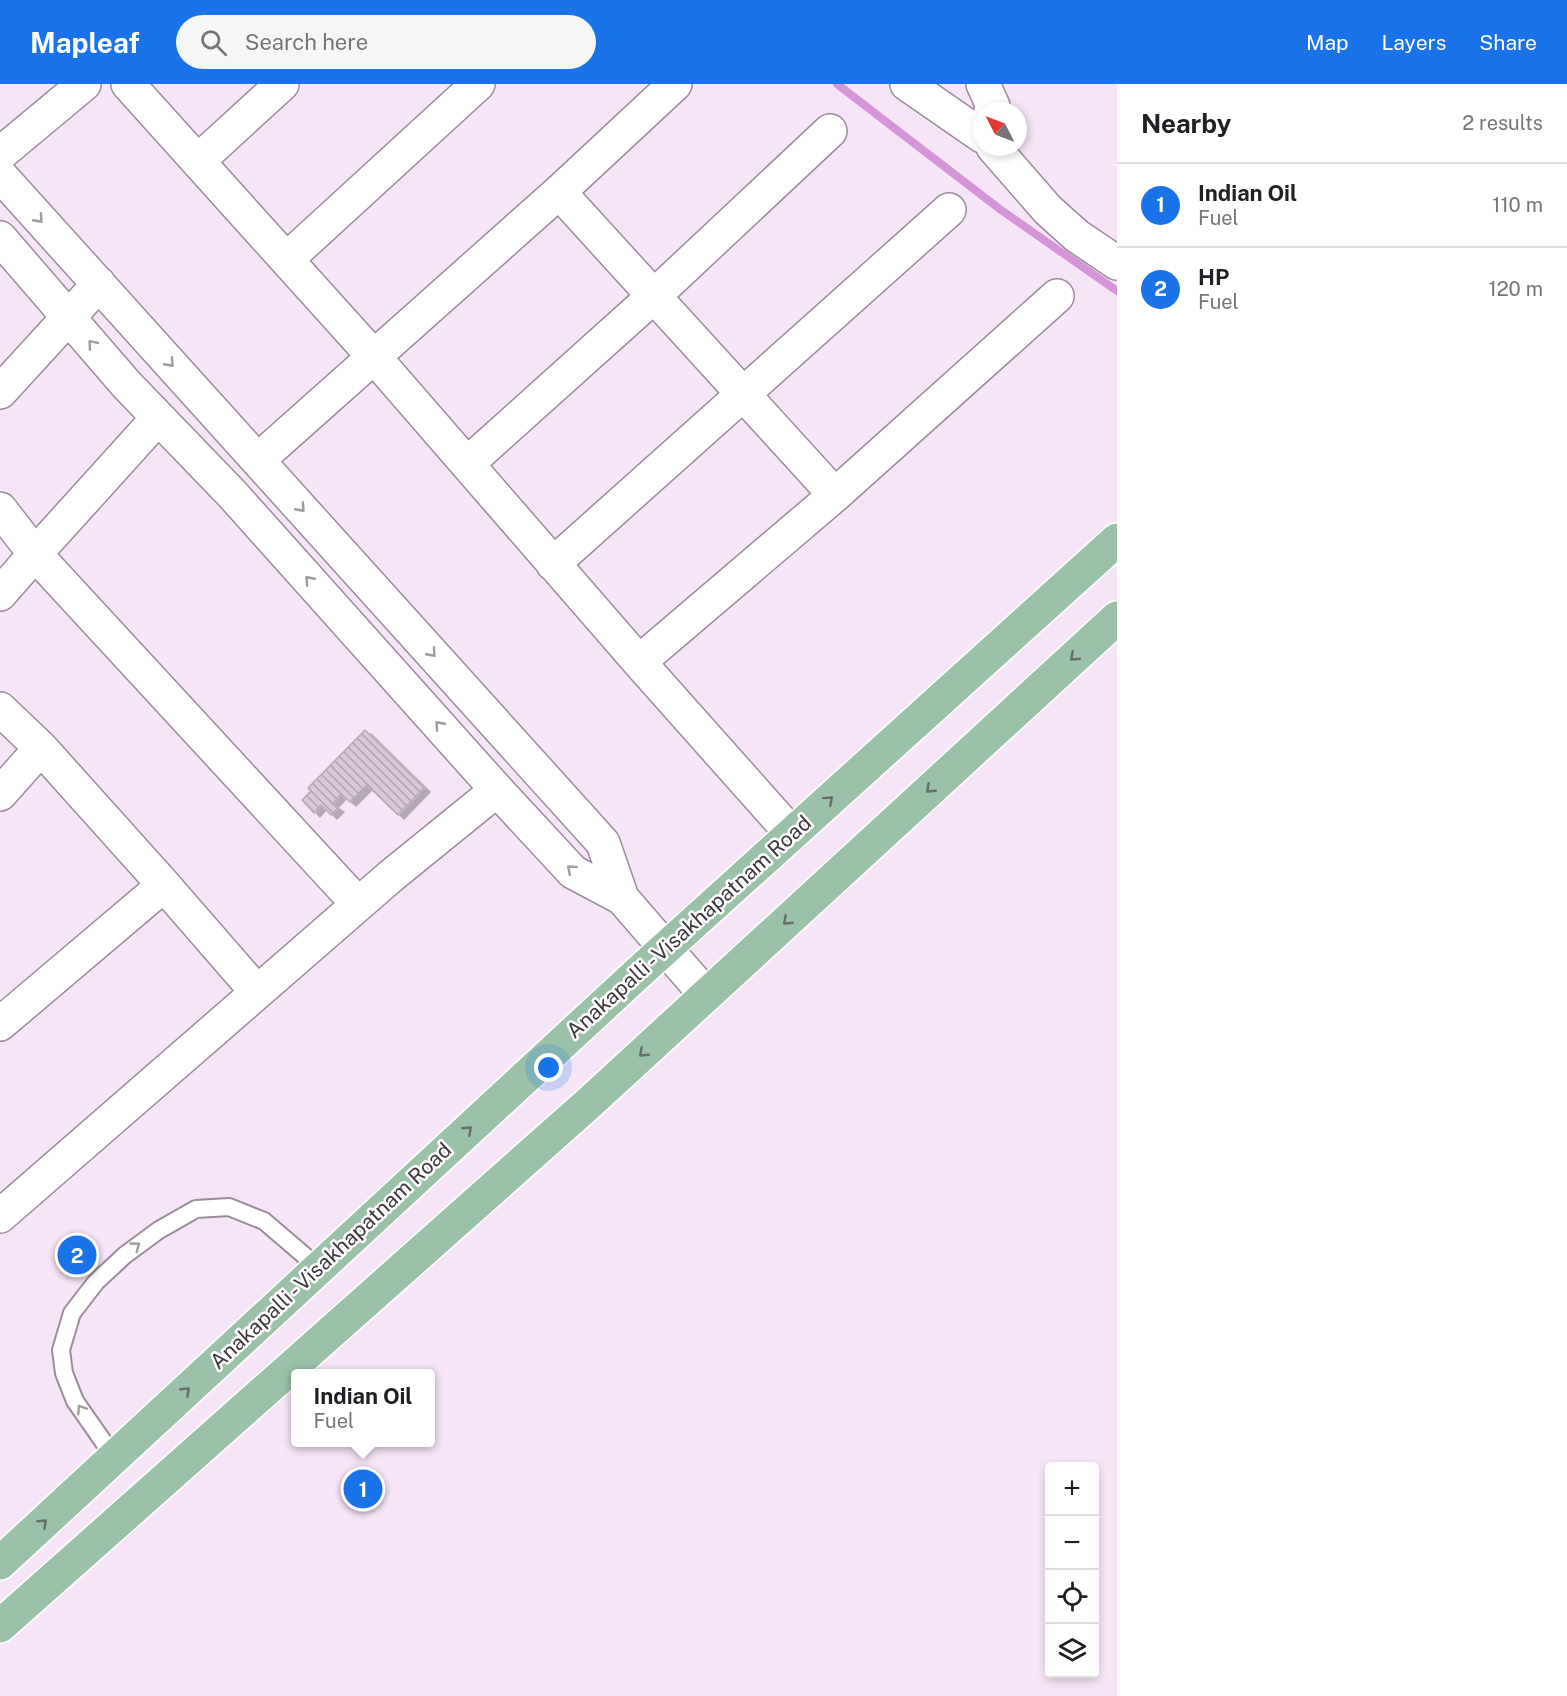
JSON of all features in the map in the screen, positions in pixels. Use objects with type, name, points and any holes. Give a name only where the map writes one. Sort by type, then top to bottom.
[{"type":"main road","name":"Anakapalli - Visakhapatnam Road","points":[[0,1563],[666,948],[1117,540]]},
{"type":"main road","points":[[0,1626],[580,1111],[1117,618]]},
{"type":"street","points":[[0,154],[84,84]]},
{"type":"street","points":[[128,84],[375,358],[792,834]]},
{"type":"street","points":[[198,161],[282,84]]},
{"type":"street","points":[[287,259],[478,84]]},
{"type":"street","points":[[258,460],[375,358],[675,84]]},
{"type":"street","points":[[907,84],[973,130]]},
{"type":"street","points":[[467,464],[654,296],[830,131]]},
{"type":"street","points":[[1001,156],[1048,210],[1077,236],[1117,263]]},
{"type":"street","points":[[0,175],[603,843],[622,898]]},
{"type":"street","points":[[559,192],[835,495]]},
{"type":"street","points":[[554,564],[949,210]]},
{"type":"street","points":[[0,238],[126,384],[241,504],[573,872],[622,898],[706,995]]},
{"type":"street","points":[[0,392],[99,284]]},
{"type":"street","points":[[639,662],[835,495],[1057,296]]},
{"type":"street","points":[[0,594],[158,418]]},
{"type":"street","points":[[0,509],[35,554],[358,904]]},
{"type":"street","points":[[0,709],[41,748],[256,992]]},
{"type":"street","points":[[0,794],[41,748]]},
{"type":"street","points":[[0,1216],[358,904],[497,790]]},
{"type":"street","points":[[0,1024],[164,885]]},
{"type":"lane","points":[[114,1457],[75,1401],[64,1373],[61,1350],[72,1313],[96,1282],[125,1255],[159,1230],[196,1209],[229,1207],[264,1221],[319,1268]]},
{"type":"building","points":[[365,730],[424,788],[398,815],[367,785],[350,802],[341,794],[332,804],[338,808],[331,815],[321,805],[314,813],[302,800],[311,791],[308,788]]},
{"type":"waterway","points":[[837,84],[1001,210],[1117,291]]},
{"type":"place","name":"HP","points":[[77,1255]]},
{"type":"place","name":"Indian Oil","points":[[363,1489]]}]
